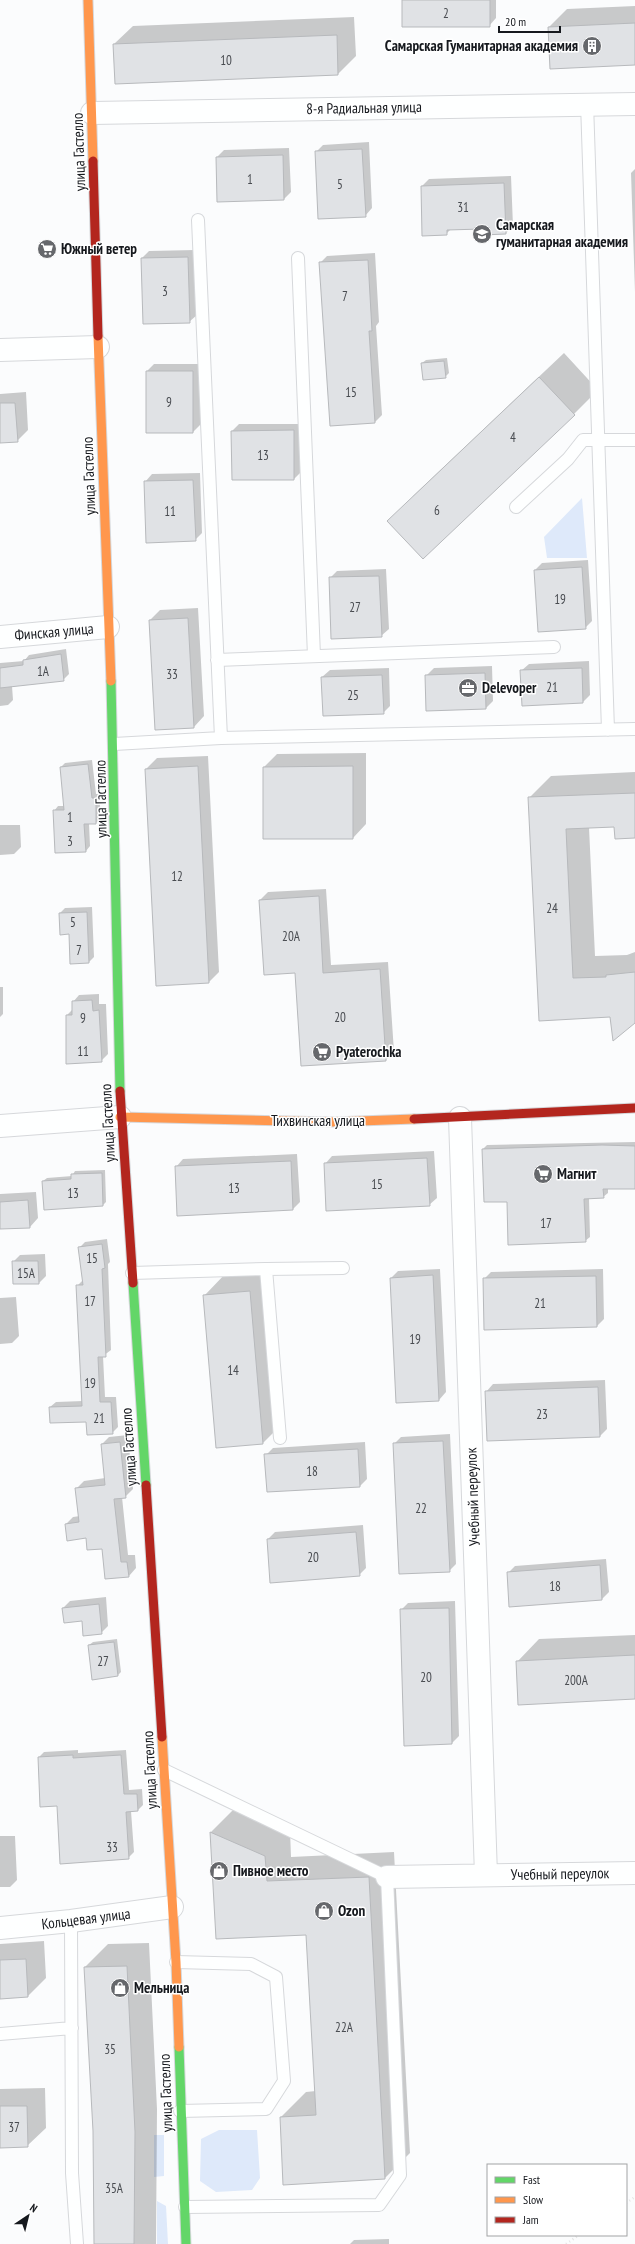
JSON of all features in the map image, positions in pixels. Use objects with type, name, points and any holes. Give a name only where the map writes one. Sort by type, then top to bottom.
[{"type":"street","name":"улица Гастелло","points":[[88,0],[98,347],[108,627],[114,744],[120,1117],[132,1273],[176,1962],[180,2111],[186,2207],[186,2244]]},
{"type":"street","name":"8-я Радиальная улица","points":[[92,113],[587,103],[594,106],[635,104]]},
{"type":"street","points":[[0,350],[98,347]]},
{"type":"street","name":"Финская улица","points":[[0,637],[108,627]]},
{"type":"street","name":"Тихвинская улица","points":[[0,1126],[120,1117],[333,1122],[460,1118],[635,1108]]},
{"type":"street","name":"Учебный переулок","points":[[460,1118],[486,1875]]},
{"type":"street","name":"Учебный переулок","points":[[387,1877],[635,1873]]},
{"type":"street","name":"Кольцевая улица","points":[[0,1928],[71,1922],[172,1907]]},
{"type":"lane","points":[[587,103],[608,730]]},
{"type":"lane","points":[[198,220],[221,738]]},
{"type":"lane","points":[[298,258],[314,656]]},
{"type":"lane","points":[[516,507],[568,459],[583,440],[635,440]]},
{"type":"lane","points":[[217,660],[554,647]]},
{"type":"lane","points":[[114,744],[221,738],[635,729]]},
{"type":"lane","points":[[132,1273],[343,1268]]},
{"type":"lane","points":[[266,1269],[280,1438]]},
{"type":"lane","points":[[164,1770],[387,1877],[400,2175],[379,2205],[186,2207]]},
{"type":"lane","points":[[71,1922],[72,2174],[77,2244]]},
{"type":"lane","points":[[176,1962],[251,1964],[276,1977],[284,2081],[266,2109],[180,2111]]},
{"type":"lane","points":[[0,2034],[72,2028]]},
{"type":"path","points":[[566,2244],[578,2236]]},
{"type":"shaded area","points":[[582,498],[587,558],[547,558],[544,537]]},
{"type":"shaded area","points":[[219,2130],[257,2130],[260,2178],[252,2190],[216,2192],[200,2181],[201,2139]]},
{"type":"shaded area","points":[[154,2135],[164,2135],[164,2176],[154,2177]]},
{"type":"shaded area","points":[[157,2201],[166,2206],[168,2244],[157,2244]]},
{"type":"building","points":[[402,0],[490,0],[490,27],[402,27]]},
{"type":"building","name":"Самарская Гуманитарная академия","points":[[635,23],[635,65],[550,69],[548,27]]},
{"type":"building","points":[[337,35],[338,75],[115,84],[113,44]]},
{"type":"building","points":[[362,149],[366,217],[318,219],[315,151]]},
{"type":"building","points":[[283,155],[284,200],[217,202],[216,157]]},
{"type":"building","points":[[504,183],[506,234],[482,235],[482,229],[447,230],[447,235],[422,236],[421,186]]},
{"type":"building","points":[[188,257],[190,323],[143,324],[141,258]]},
{"type":"building","points":[[368,260],[372,331],[369,331],[375,423],[330,426],[319,262]]},
{"type":"building","points":[[444,361],[446,378],[423,380],[421,363]]},
{"type":"building","points":[[146,371],[193,371],[193,433],[146,433]]},
{"type":"building","points":[[539,377],[575,415],[423,559],[387,521]]},
{"type":"building","points":[[0,403],[15,403],[18,442],[0,443]]},
{"type":"building","points":[[294,430],[294,480],[232,480],[231,431]]},
{"type":"building","points":[[193,480],[196,541],[146,543],[144,481]]},
{"type":"building","points":[[582,567],[586,629],[538,632],[534,570]]},
{"type":"building","points":[[379,576],[382,637],[331,639],[329,577]]},
{"type":"building","points":[[188,618],[194,728],[155,730],[149,620]]},
{"type":"building","points":[[61,654],[64,681],[0,688],[0,668],[23,665],[23,660]]},
{"type":"building","points":[[582,668],[583,703],[522,706],[520,670]]},
{"type":"building","points":[[485,673],[486,709],[426,711],[425,675]]},
{"type":"building","points":[[382,675],[384,714],[323,716],[321,677]]},
{"type":"building","points":[[88,764],[92,798],[96,798],[96,824],[84,824],[86,852],[55,853],[53,810],[64,810],[60,767]]},
{"type":"building","points":[[198,766],[209,983],[156,986],[145,769]]},
{"type":"building","points":[[353,766],[353,839],[263,839],[263,767]]},
{"type":"building","points":[[635,793],[635,838],[615,839],[614,827],[566,829],[573,978],[606,977],[606,975],[635,972],[635,1023],[613,1041],[610,1017],[539,1021],[528,797]]},
{"type":"building","points":[[319,896],[323,973],[380,969],[386,1061],[301,1066],[295,973],[264,975],[259,900]]},
{"type":"building","points":[[87,912],[89,963],[70,964],[69,934],[60,935],[59,913]]},
{"type":"building","points":[[92,1000],[93,1011],[99,1010],[102,1062],[66,1064],[66,1015],[72,1015],[72,1001]]},
{"type":"building","points":[[602,1145],[635,1146],[635,1189],[603,1189],[604,1198],[584,1199],[586,1242],[508,1245],[507,1202],[484,1202],[482,1149]]},
{"type":"building","points":[[427,1158],[430,1206],[326,1211],[324,1163]]},
{"type":"building","points":[[291,1161],[293,1210],[177,1216],[175,1166]]},
{"type":"building","points":[[102,1173],[103,1206],[44,1210],[42,1181],[71,1179],[71,1174]]},
{"type":"building","points":[[28,1200],[30,1228],[0,1229],[0,1202]]},
{"type":"building","points":[[102,1244],[105,1268],[102,1269],[106,1357],[98,1357],[100,1402],[111,1402],[113,1434],[87,1435],[86,1422],[50,1423],[49,1407],[82,1406],[76,1285],[83,1285],[78,1247]]},
{"type":"building","points":[[12,1261],[38,1261],[39,1284],[13,1284]]},
{"type":"building","points":[[433,1275],[439,1401],[396,1403],[390,1278]]},
{"type":"building","points":[[596,1276],[597,1327],[484,1330],[483,1278]]},
{"type":"building","points":[[250,1291],[263,1444],[216,1448],[203,1295]]},
{"type":"building","points":[[598,1387],[600,1437],[487,1441],[485,1391]]},
{"type":"building","points":[[443,1441],[450,1572],[399,1574],[393,1443]]},
{"type":"building","points":[[120,1442],[126,1498],[114,1499],[121,1562],[127,1562],[129,1577],[105,1579],[102,1549],[87,1550],[86,1538],[67,1541],[65,1524],[79,1522],[75,1488],[105,1485],[101,1444]]},
{"type":"building","points":[[358,1449],[360,1487],[267,1492],[264,1454]]},
{"type":"building","points":[[356,1532],[360,1576],[270,1583],[267,1539]]},
{"type":"building","points":[[600,1565],[602,1600],[509,1607],[507,1572]]},
{"type":"building","points":[[99,1604],[102,1634],[83,1636],[82,1621],[64,1623],[62,1608]]},
{"type":"building","points":[[449,1608],[452,1744],[404,1746],[400,1609]]},
{"type":"building","points":[[114,1642],[118,1676],[92,1680],[88,1645]]},
{"type":"building","points":[[635,1655],[635,1699],[518,1705],[516,1661]]},
{"type":"building","points":[[73,1755],[73,1758],[121,1755],[124,1794],[137,1794],[138,1811],[126,1812],[129,1859],[60,1864],[57,1806],[40,1807],[38,1757]]},
{"type":"building","points":[[210,1832],[265,1856],[267,1881],[369,1877],[385,2179],[283,2185],[280,2117],[316,2115],[306,1935],[216,1939]]},
{"type":"building","points":[[26,1959],[28,1997],[0,1999],[0,1960]]},
{"type":"building","points":[[127,1966],[135,2132],[134,2244],[94,2244],[93,2131],[84,1967]]},
{"type":"building","points":[[0,2106],[27,2106],[28,2147],[0,2148]]},
{"type":"traffic: fast","points":[[111,681],[120,1091]]},
{"type":"traffic: fast","points":[[133,1283],[146,1485]]},
{"type":"traffic: fast","points":[[179,2047],[186,2244]]},
{"type":"traffic: slow","points":[[88,0],[93,161]]},
{"type":"traffic: slow","points":[[98,336],[111,681]]},
{"type":"traffic: slow","points":[[120,1117],[333,1122],[414,1119]]},
{"type":"traffic: slow","points":[[162,1737],[176,1962],[179,2047]]},
{"type":"traffic: jam","points":[[93,161],[98,336]]},
{"type":"traffic: jam","points":[[120,1091],[133,1283]]},
{"type":"traffic: jam","points":[[414,1119],[635,1108]]},
{"type":"traffic: jam","points":[[146,1485],[162,1737]]},
{"type":"place","name":"Самарская Гуманитарная академия","points":[[592,46]]},
{"type":"place","name":"Самарская гуманитарная академия","points":[[482,234]]},
{"type":"place","name":"Южный ветер","points":[[47,249]]},
{"type":"place","name":"Delevoper","points":[[468,688]]},
{"type":"place","name":"Pyaterochka","points":[[322,1052]]},
{"type":"place","name":"Магнит","points":[[543,1174]]},
{"type":"place","name":"Пивное место","points":[[219,1871]]},
{"type":"place","name":"Ozon","points":[[324,1911]]},
{"type":"place","name":"Мельница","points":[[120,1988]]}]
